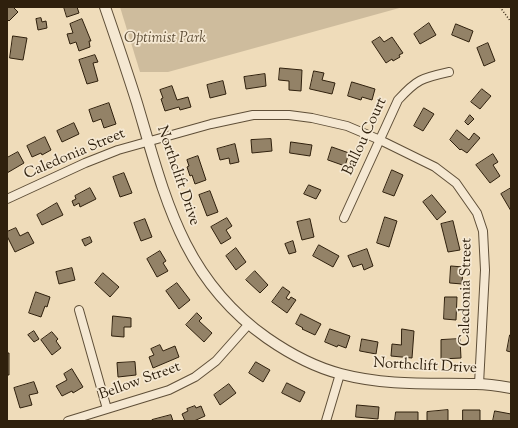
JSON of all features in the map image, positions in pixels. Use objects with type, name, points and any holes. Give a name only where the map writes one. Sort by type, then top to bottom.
[{"type":"street","name":"Northclift Drive","points":[[105,7],[172,216],[198,268],[232,310],[248,325],[289,353],[315,366],[340,374],[368,380],[407,384],[479,384],[511,388]]},
{"type":"street","name":"Ballou Court","points":[[344,218],[398,100],[411,86],[423,78],[449,72]]},
{"type":"street","name":"Caledonia Street","points":[[7,199],[85,163],[118,150],[205,125],[253,115],[289,115],[312,118],[347,126],[380,140],[435,167],[456,183],[477,213],[483,231],[485,270],[479,384]]},
{"type":"street","points":[[79,310],[108,409]]},
{"type":"street","name":"Bellow Street","points":[[68,421],[169,390],[195,377],[216,361],[248,325]]},
{"type":"street","points":[[326,421],[340,374]]},
{"type":"path","points":[[500,7],[511,22]]},
{"type":"green space","name":"Optimist Park","points":[[120,7],[403,7],[168,72],[140,72]]},
{"type":"building","points":[[7,7],[13,7],[18,12],[9,21],[7,19]]},
{"type":"building","points":[[64,7],[77,7],[79,13],[67,17]]},
{"type":"building","points":[[41,18],[42,22],[46,21],[47,28],[38,30],[36,19]]},
{"type":"building","points":[[82,19],[91,41],[89,41],[90,47],[79,51],[76,42],[70,44],[67,34],[73,33],[70,24]]},
{"type":"building","points":[[429,23],[436,35],[420,44],[414,34]]},
{"type":"building","points":[[456,24],[473,31],[469,42],[452,35]]},
{"type":"building","points":[[13,36],[27,38],[23,60],[10,58]]},
{"type":"building","points":[[380,37],[384,42],[392,37],[403,53],[399,55],[400,57],[393,61],[392,59],[386,63],[372,42]]},
{"type":"building","points":[[488,43],[495,61],[484,66],[477,48]]},
{"type":"building","points":[[95,55],[98,62],[93,63],[98,81],[87,84],[79,60]]},
{"type":"building","points":[[280,68],[302,70],[301,91],[289,90],[289,81],[279,80]]},
{"type":"building","points":[[314,71],[324,73],[322,80],[335,83],[332,94],[310,89]]},
{"type":"building","points":[[265,74],[266,86],[246,89],[244,77]]},
{"type":"building","points":[[223,81],[226,94],[210,98],[207,85]]},
{"type":"building","points":[[352,82],[375,89],[372,100],[362,97],[361,100],[348,96]]},
{"type":"building","points":[[172,86],[177,100],[188,97],[191,107],[180,110],[179,107],[165,111],[160,90]]},
{"type":"building","points":[[482,89],[491,96],[480,109],[471,102]]},
{"type":"building","points":[[109,103],[116,124],[104,128],[101,119],[93,122],[89,110]]},
{"type":"building","points":[[424,108],[434,114],[423,131],[414,126]]},
{"type":"building","points":[[470,115],[474,119],[468,125],[465,122]]},
{"type":"building","points":[[74,123],[79,134],[62,142],[57,131]]},
{"type":"building","points":[[457,130],[469,140],[474,133],[480,138],[467,153],[461,149],[460,150],[450,140]]},
{"type":"building","points":[[45,137],[51,150],[42,155],[41,153],[32,157],[27,146]]},
{"type":"building","points":[[271,139],[272,151],[252,153],[251,140]]},
{"type":"building","points":[[291,142],[312,145],[310,156],[290,153]]},
{"type":"building","points":[[235,144],[239,162],[230,164],[229,158],[220,160],[217,149]]},
{"type":"building","points":[[332,147],[349,153],[345,166],[328,160]]},
{"type":"building","points":[[18,152],[24,163],[7,173],[7,158]]},
{"type":"building","points":[[493,154],[498,162],[493,165],[500,176],[490,183],[476,165]]},
{"type":"building","points":[[198,156],[206,180],[195,184],[187,167],[189,166],[187,160]]},
{"type":"building","points":[[392,170],[403,175],[394,196],[383,192]]},
{"type":"building","points":[[124,173],[132,193],[120,197],[113,177]]},
{"type":"building","points":[[309,185],[321,190],[316,199],[304,194]]},
{"type":"building","points":[[90,188],[96,199],[80,207],[79,203],[74,206],[72,201],[76,199],[75,196]]},
{"type":"building","points":[[511,188],[511,211],[501,194]]},
{"type":"building","points":[[210,191],[218,212],[207,216],[199,195]]},
{"type":"building","points":[[432,195],[446,212],[437,220],[423,202]]},
{"type":"building","points":[[57,203],[63,215],[42,225],[37,215]]},
{"type":"building","points":[[385,217],[397,221],[389,247],[377,243]]},
{"type":"building","points":[[227,218],[232,226],[226,230],[231,238],[221,244],[211,227]]},
{"type":"building","points":[[145,219],[152,237],[141,241],[134,223]]},
{"type":"building","points":[[310,219],[314,237],[302,240],[297,222]]},
{"type":"building","points":[[453,221],[460,250],[448,252],[441,224]]},
{"type":"building","points":[[16,228],[20,236],[28,232],[34,243],[15,252],[7,236],[7,232]]},
{"type":"building","points":[[90,237],[92,242],[85,246],[82,240]]},
{"type":"building","points":[[293,241],[296,252],[289,254],[285,244]]},
{"type":"building","points":[[319,245],[339,256],[333,267],[313,256]]},
{"type":"building","points":[[236,248],[246,262],[236,270],[226,256]]},
{"type":"building","points":[[367,249],[373,266],[364,270],[362,264],[353,267],[348,256]]},
{"type":"building","points":[[160,251],[166,261],[163,263],[168,271],[157,277],[147,259]]},
{"type":"building","points":[[451,266],[463,267],[462,284],[450,283]]},
{"type":"building","points":[[72,268],[75,280],[59,284],[56,272]]},
{"type":"building","points":[[255,271],[268,285],[260,293],[246,280]]},
{"type":"building","points":[[103,273],[119,287],[110,297],[95,283]]},
{"type":"building","points":[[177,283],[190,300],[179,309],[166,291]]},
{"type":"building","points":[[283,287],[290,292],[286,298],[289,300],[291,297],[296,300],[287,313],[272,302]]},
{"type":"building","points":[[36,292],[50,297],[47,307],[45,306],[41,317],[29,313]]},
{"type":"building","points":[[445,297],[457,297],[456,320],[444,319]]},
{"type":"building","points":[[197,313],[202,318],[199,321],[212,333],[204,342],[186,325]]},
{"type":"building","points":[[301,314],[321,324],[315,335],[302,329],[303,328],[296,324]]},
{"type":"building","points":[[113,316],[131,318],[131,327],[124,327],[124,337],[112,336]]},
{"type":"building","points":[[330,329],[350,336],[346,348],[338,345],[337,347],[325,342]]},
{"type":"building","points":[[402,329],[414,331],[412,358],[391,356],[392,344],[401,345]]},
{"type":"building","points":[[34,331],[39,339],[34,342],[28,335]]},
{"type":"building","points":[[52,332],[58,339],[56,341],[61,348],[52,355],[41,340]]},
{"type":"building","points":[[511,335],[511,352],[507,351]]},
{"type":"building","points":[[362,339],[378,342],[376,354],[360,351]]},
{"type":"building","points":[[460,339],[461,358],[441,359],[441,340]]},
{"type":"building","points":[[160,345],[163,351],[175,346],[179,357],[153,368],[149,357],[154,355],[151,349]]},
{"type":"building","points":[[7,353],[9,353],[9,375],[7,375]]},
{"type":"building","points":[[135,362],[136,375],[118,377],[117,363]]},
{"type":"building","points":[[256,362],[270,370],[263,382],[249,373]]},
{"type":"building","points":[[72,369],[83,387],[73,393],[72,391],[62,396],[56,386],[67,380],[64,374]]},
{"type":"building","points":[[34,382],[38,393],[29,395],[32,405],[20,408],[14,388]]},
{"type":"building","points":[[287,383],[305,392],[300,402],[282,393]]},
{"type":"building","points":[[229,384],[236,393],[220,405],[214,395]]},
{"type":"building","points":[[357,405],[379,407],[378,419],[356,417]]},
{"type":"building","points":[[195,406],[196,408],[201,406],[205,416],[194,421],[185,421],[182,414],[188,411],[187,409]]},
{"type":"building","points":[[448,410],[448,421],[427,421],[427,412]]},
{"type":"building","points":[[463,410],[480,410],[480,421],[463,421]]},
{"type":"building","points":[[495,411],[511,414],[511,421],[493,421]]},
{"type":"building","points":[[396,412],[418,412],[418,421],[395,421]]},
{"type":"building","points":[[171,415],[173,421],[152,421],[152,420]]}]
